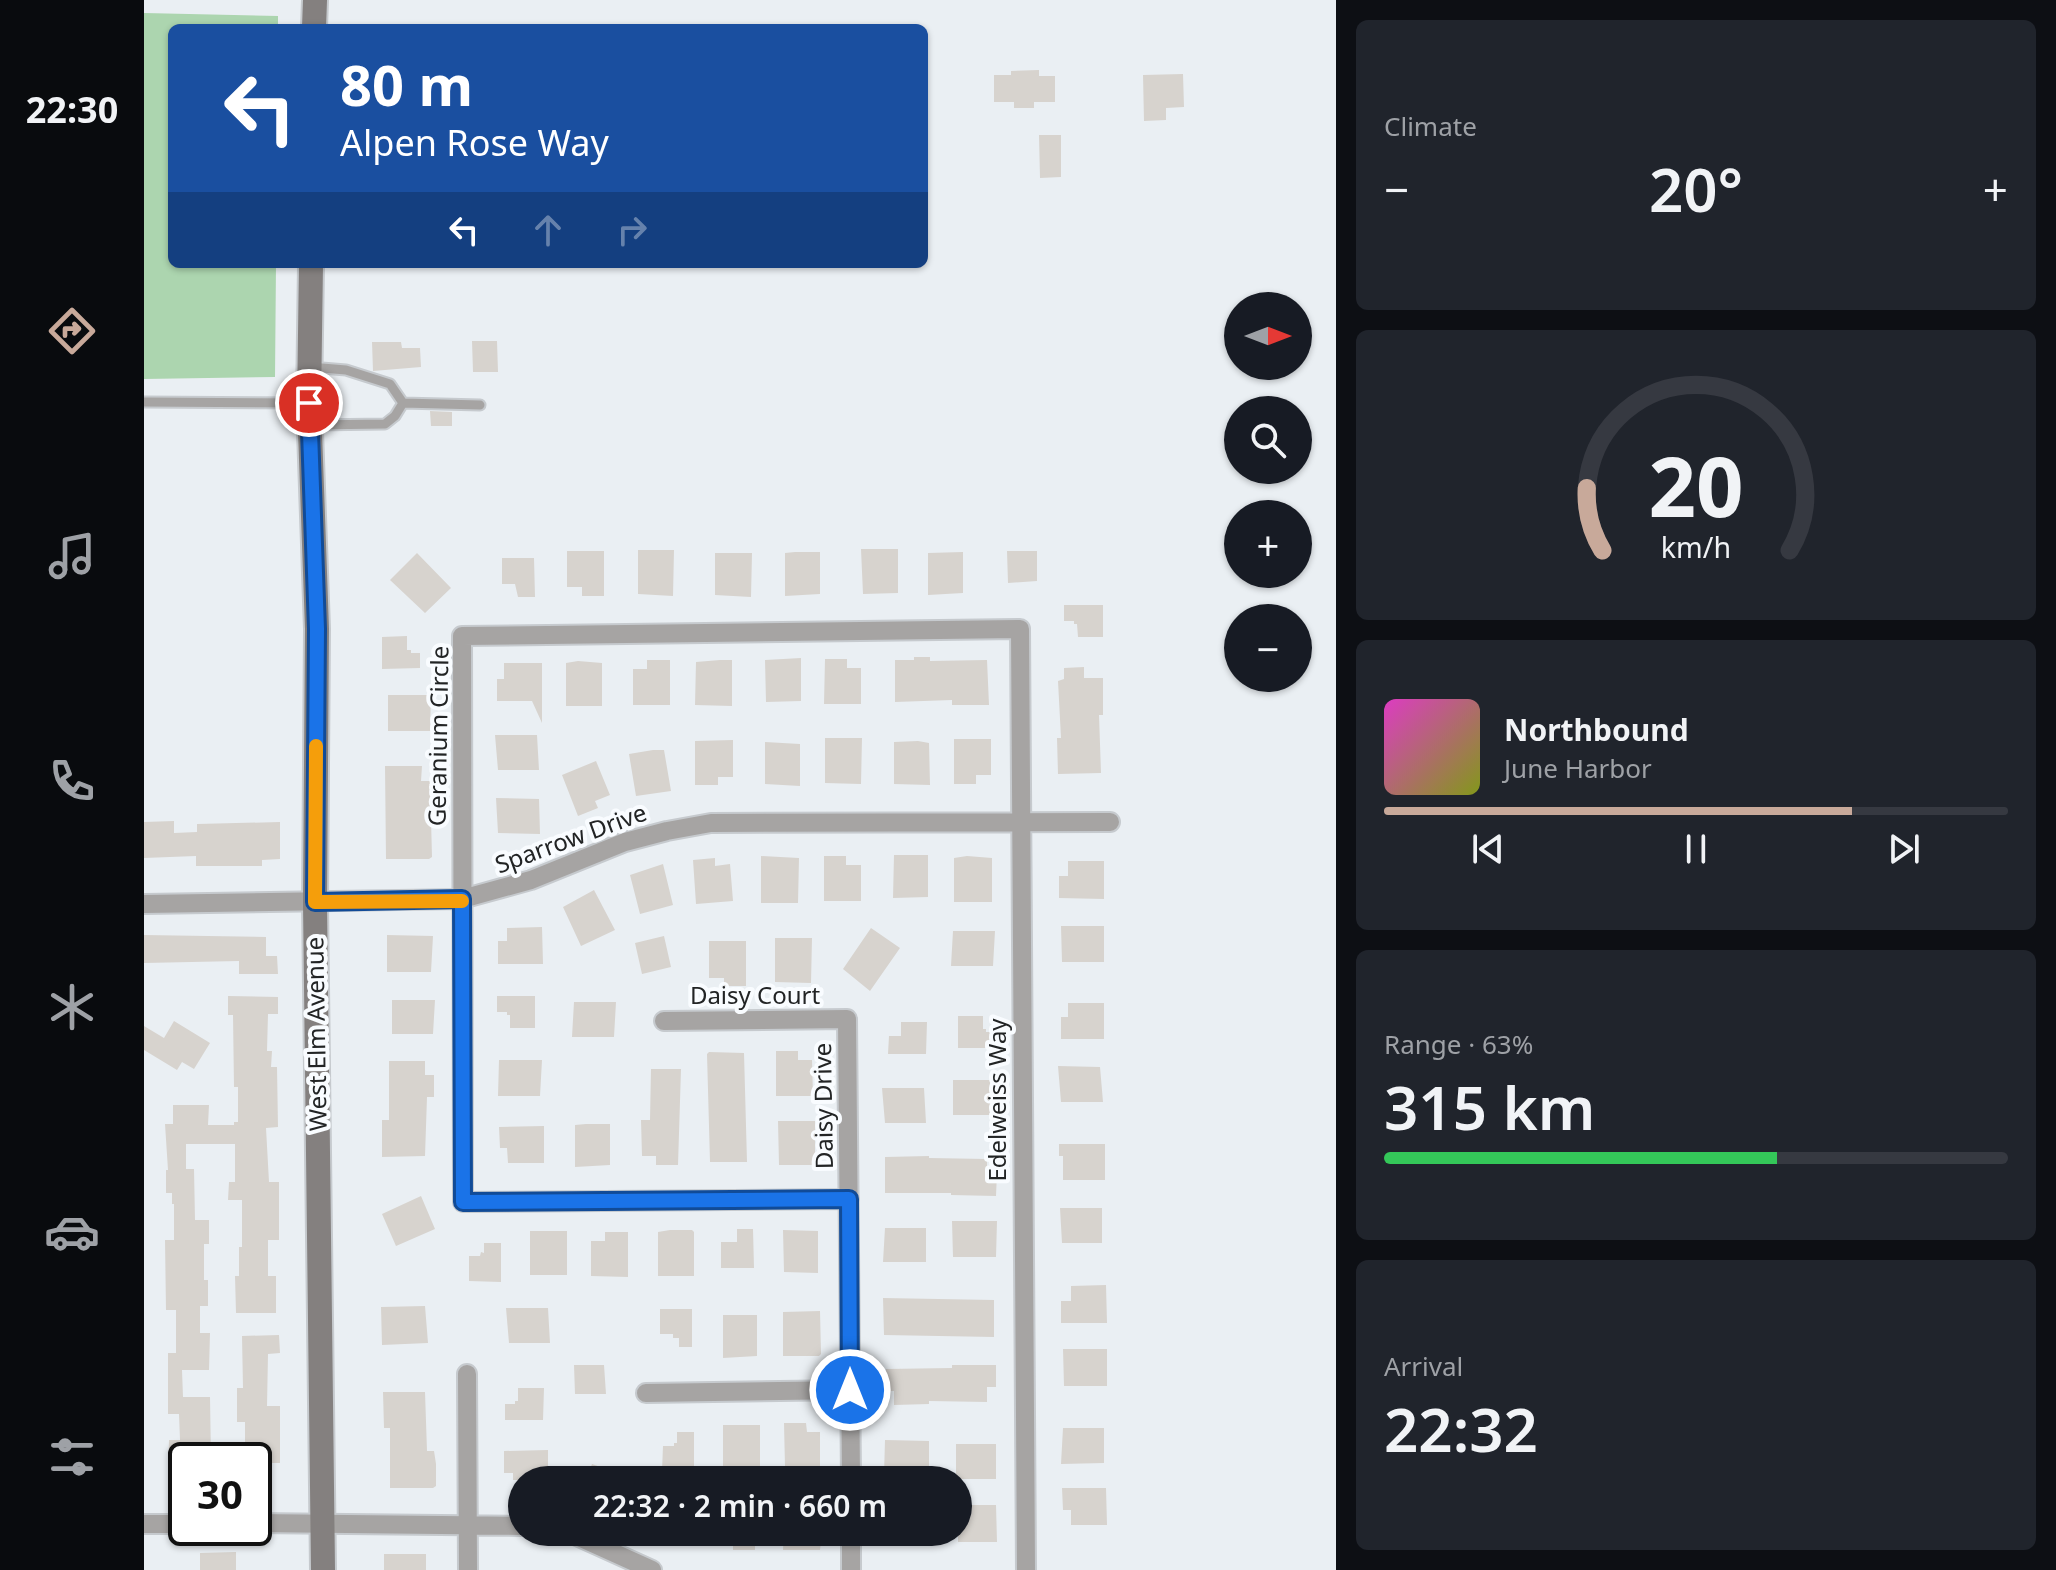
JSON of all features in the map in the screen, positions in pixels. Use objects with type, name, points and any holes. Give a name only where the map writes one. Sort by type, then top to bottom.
[{"type":"street","points":[[314,24],[315,0]]},
{"type":"street","name":"West Elm Avenue","points":[[311,268],[309,414],[317,629],[315,902],[323,1570]]},
{"type":"street","name":"Edelweiss Way","points":[[1020,629],[1026,1570]]},
{"type":"street","name":"Geranium Circle","points":[[849,1199],[463,1202],[462,636],[1020,629]]},
{"type":"street","name":"Sparrow Drive","points":[[144,904],[462,899],[531,880],[625,842],[711,823],[1110,822]]},
{"type":"street","name":"Daisy Court","points":[[664,1021],[847,1019]]},
{"type":"street","name":"Daisy Drive","points":[[847,1019],[851,1466]]},
{"type":"street","points":[[467,1374],[468,1570]]},
{"type":"street","points":[[646,1393],[850,1390]]},
{"type":"street","points":[[272,1523],[508,1526]]},
{"type":"street","points":[[144,1524],[168,1524]]},
{"type":"street","points":[[599,1546],[652,1570]]},
{"type":"street","points":[[851,1546],[851,1570]]},
{"type":"lane","points":[[309,367],[346,370],[390,384],[403,403]]},
{"type":"lane","points":[[144,402],[309,414],[385,424],[403,403]]},
{"type":"lane","points":[[403,403],[480,405]]},
{"type":"green space","points":[[144,13],[278,16],[278,24],[168,24],[168,268],[276,268],[275,377],[144,379]]},
{"type":"building","points":[[1039,70],[1039,76],[1055,76],[1055,102],[1034,102],[1034,108],[1014,108],[1014,102],[994,102],[994,75]]},
{"type":"building","points":[[1183,74],[1184,107],[1166,108],[1166,120],[1144,121],[1143,75]]},
{"type":"building","points":[[1039,135],[1061,135],[1061,177],[1040,178]]},
{"type":"building","points":[[472,341],[497,341],[498,372],[473,372]]},
{"type":"building","points":[[372,342],[401,342],[402,348],[420,348],[421,367],[373,371]]},
{"type":"building","points":[[430,411],[452,412],[452,426],[431,426]]},
{"type":"building","points":[[861,549],[898,549],[898,593],[863,594]]},
{"type":"building","points":[[638,550],[674,550],[673,596],[638,594]]},
{"type":"building","points":[[567,551],[604,551],[604,596],[582,596],[582,587],[567,587]]},
{"type":"building","points":[[1007,551],[1037,551],[1037,581],[1008,583]]},
{"type":"building","points":[[820,552],[820,594],[785,596],[785,553]]},
{"type":"building","points":[[963,552],[963,593],[928,595],[928,553]]},
{"type":"building","points":[[417,553],[451,588],[425,613],[390,580]]},
{"type":"building","points":[[715,553],[752,553],[751,597],[715,595]]},
{"type":"building","points":[[502,558],[534,558],[535,597],[518,597],[515,584],[502,584]]},
{"type":"building","points":[[1064,605],[1103,605],[1103,637],[1078,637],[1077,624],[1064,621]]},
{"type":"building","points":[[407,636],[407,650],[420,653],[420,668],[382,669],[382,637]]},
{"type":"building","points":[[914,657],[930,657],[930,661],[987,660],[989,705],[952,705],[952,700],[895,702],[895,660],[914,660]]},
{"type":"building","points":[[801,658],[801,701],[766,702],[765,660]]},
{"type":"building","points":[[825,659],[847,659],[847,668],[861,668],[861,704],[824,704]]},
{"type":"building","points":[[647,660],[670,660],[670,705],[633,705],[633,669],[647,669]]},
{"type":"building","points":[[732,660],[732,706],[695,705],[696,662]]},
{"type":"building","points":[[504,663],[542,663],[542,723],[532,701],[497,701],[497,679],[504,679]]},
{"type":"building","points":[[566,663],[602,663],[602,706],[566,706]]},
{"type":"building","points":[[1084,667],[1084,678],[1103,678],[1103,715],[1099,715],[1101,773],[1058,774],[1057,738],[1061,738],[1058,681],[1064,679],[1064,668]]},
{"type":"building","points":[[388,695],[431,695],[430,731],[388,731]]},
{"type":"building","points":[[495,735],[537,735],[539,770],[498,770]]},
{"type":"building","points":[[825,738],[862,738],[861,784],[825,783]]},
{"type":"building","points":[[954,739],[991,739],[991,775],[976,775],[976,784],[954,784]]},
{"type":"building","points":[[733,740],[733,777],[718,777],[718,785],[695,785],[695,741]]},
{"type":"building","points":[[765,742],[800,744],[800,786],[765,784]]},
{"type":"building","points":[[894,742],[929,743],[930,785],[894,784]]},
{"type":"building","points":[[664,750],[671,791],[636,796],[629,754]]},
{"type":"building","points":[[596,761],[610,795],[595,801],[598,808],[578,816],[562,775]]},
{"type":"building","points":[[385,766],[422,766],[421,781],[430,781],[432,857],[429,859],[386,859]]},
{"type":"building","points":[[496,798],[539,799],[540,834],[498,833]]},
{"type":"building","points":[[174,821],[174,833],[197,832],[197,824],[280,822],[280,859],[262,860],[262,866],[196,866],[196,856],[144,858],[144,822]]},
{"type":"building","points":[[894,855],[928,855],[928,897],[893,898]]},
{"type":"building","points":[[761,856],[799,858],[798,903],[761,903]]},
{"type":"building","points":[[824,856],[846,856],[846,865],[861,865],[861,901],[824,901]]},
{"type":"building","points":[[715,858],[715,866],[730,864],[733,901],[696,904],[693,860]]},
{"type":"building","points":[[954,858],[992,858],[992,902],[954,902]]},
{"type":"building","points":[[1068,861],[1104,861],[1104,899],[1059,898],[1059,876],[1068,876]]},
{"type":"building","points":[[663,864],[673,905],[640,914],[630,875]]},
{"type":"building","points":[[594,890],[615,930],[581,946],[563,907]]},
{"type":"building","points":[[1061,926],[1104,926],[1104,962],[1062,962]]},
{"type":"building","points":[[542,927],[543,964],[498,964],[498,941],[507,941],[507,928]]},
{"type":"building","points":[[871,928],[900,948],[870,991],[843,969]]},
{"type":"building","points":[[953,931],[995,931],[993,966],[951,966]]},
{"type":"building","points":[[144,935],[266,937],[266,956],[277,956],[278,974],[239,974],[239,961],[144,963]]},
{"type":"building","points":[[387,935],[433,936],[431,972],[387,972]]},
{"type":"building","points":[[664,936],[671,967],[642,974],[635,943]]},
{"type":"building","points":[[775,938],[812,938],[811,983],[775,982]]},
{"type":"building","points":[[709,941],[746,941],[746,986],[724,986],[724,978],[709,978]]},
{"type":"building","points":[[228,996],[278,997],[278,1014],[268,1014],[267,1051],[272,1051],[271,1067],[277,1067],[278,1127],[266,1128],[269,1182],[279,1182],[279,1240],[268,1240],[268,1276],[276,1276],[276,1313],[236,1313],[235,1276],[239,1276],[239,1247],[242,1247],[242,1200],[228,1200],[229,1182],[235,1182],[235,1144],[186,1144],[186,1169],[194,1169],[195,1220],[209,1220],[209,1244],[204,1244],[208,1306],[200,1306],[200,1333],[210,1333],[209,1370],[182,1370],[183,1397],[210,1397],[211,1442],[169,1442],[180,1440],[179,1414],[168,1414],[168,1353],[176,1353],[176,1310],[166,1310],[165,1240],[174,1240],[174,1204],[172,1193],[166,1193],[165,1124],[173,1124],[173,1105],[209,1105],[208,1125],[234,1125],[238,1122],[233,1015],[228,1015]]},
{"type":"building","points":[[497,996],[535,996],[535,1028],[510,1028],[510,1015],[497,1012]]},
{"type":"building","points":[[392,1000],[435,1000],[433,1034],[392,1034]]},
{"type":"building","points":[[574,1002],[616,1002],[614,1037],[572,1037]]},
{"type":"building","points":[[1068,1003],[1104,1003],[1104,1039],[1061,1039],[1061,1017],[1068,1017]]},
{"type":"building","points":[[958,1016],[983,1016],[983,1029],[995,1032],[995,1048],[958,1048]]},
{"type":"building","points":[[174,1021],[210,1043],[194,1069],[182,1062],[177,1070],[144,1050],[144,1026],[164,1038]]},
{"type":"building","points":[[901,1022],[927,1022],[926,1054],[888,1054],[889,1036],[901,1036]]},
{"type":"building","points":[[776,1051],[798,1051],[798,1060],[812,1060],[813,1096],[776,1096]]},
{"type":"building","points":[[709,1052],[744,1053],[747,1162],[710,1162]]},
{"type":"building","points":[[499,1060],[542,1060],[540,1096],[498,1096]]},
{"type":"building","points":[[389,1061],[425,1061],[425,1075],[434,1075],[434,1097],[427,1097],[425,1156],[382,1157],[382,1120],[389,1120]]},
{"type":"building","points":[[1058,1066],[1100,1067],[1103,1102],[1061,1102]]},
{"type":"building","points":[[651,1069],[681,1069],[678,1165],[656,1165],[656,1156],[642,1156],[641,1120],[650,1120]]},
{"type":"building","points":[[953,1080],[996,1080],[996,1115],[953,1115]]},
{"type":"building","points":[[882,1088],[924,1088],[926,1123],[885,1123]]},
{"type":"building","points":[[778,1121],[815,1121],[815,1165],[779,1165]]},
{"type":"building","points":[[610,1124],[610,1165],[575,1167],[575,1125]]},
{"type":"building","points":[[544,1126],[544,1163],[508,1163],[507,1148],[500,1148],[499,1127]]},
{"type":"building","points":[[1059,1144],[1105,1144],[1105,1180],[1063,1180],[1063,1156],[1059,1156]]},
{"type":"building","points":[[885,1157],[987,1159],[987,1173],[997,1173],[996,1196],[885,1193]]},
{"type":"building","points":[[421,1196],[435,1229],[396,1246],[382,1214]]},
{"type":"building","points":[[1060,1208],[1102,1208],[1102,1243],[1062,1243]]},
{"type":"building","points":[[952,1221],[997,1221],[996,1257],[953,1257]]},
{"type":"building","points":[[885,1228],[926,1228],[926,1262],[883,1262]]},
{"type":"building","points":[[737,1229],[753,1229],[754,1268],[721,1268],[721,1242],[737,1242]]},
{"type":"building","points":[[783,1230],[818,1231],[818,1273],[784,1272]]},
{"type":"building","points":[[530,1231],[567,1231],[567,1275],[530,1275]]},
{"type":"building","points":[[605,1232],[628,1232],[628,1277],[591,1276],[591,1241],[605,1241]]},
{"type":"building","points":[[658,1232],[694,1232],[694,1276],[658,1276]]},
{"type":"building","points":[[484,1243],[501,1243],[501,1282],[469,1281],[469,1256],[484,1253]]},
{"type":"building","points":[[1106,1285],[1107,1323],[1061,1323],[1061,1301],[1071,1301],[1071,1286]]},
{"type":"building","points":[[883,1298],[994,1300],[994,1337],[884,1335]]},
{"type":"building","points":[[425,1306],[428,1343],[382,1345],[381,1307]]},
{"type":"building","points":[[506,1308],[548,1308],[550,1343],[509,1343]]},
{"type":"building","points":[[660,1309],[692,1309],[692,1347],[679,1347],[679,1338],[673,1338],[673,1334],[660,1334]]},
{"type":"building","points":[[820,1311],[821,1354],[783,1356],[783,1312]]},
{"type":"building","points":[[723,1315],[757,1315],[757,1356],[723,1358]]},
{"type":"building","points":[[279,1335],[280,1353],[268,1354],[267,1406],[280,1406],[280,1463],[272,1463],[272,1442],[245,1442],[245,1422],[237,1422],[237,1388],[243,1388],[242,1336]]},
{"type":"building","points":[[1063,1349],[1107,1349],[1107,1386],[1064,1386]]},
{"type":"building","points":[[574,1365],[604,1365],[606,1394],[575,1394]]},
{"type":"building","points":[[952,1365],[996,1365],[996,1387],[987,1387],[987,1402],[929,1401],[929,1404],[894,1405],[894,1391],[886,1391],[886,1369],[952,1368]]},
{"type":"building","points":[[518,1388],[544,1388],[543,1420],[505,1420],[505,1404],[518,1401]]},
{"type":"building","points":[[383,1392],[425,1392],[427,1451],[434,1451],[436,1464],[436,1486],[433,1488],[390,1488],[390,1428],[384,1428]]},
{"type":"building","points":[[784,1423],[806,1423],[807,1432],[820,1432],[820,1466],[785,1466]]},
{"type":"building","points":[[723,1425],[760,1425],[760,1466],[723,1466]]},
{"type":"building","points":[[1063,1428],[1104,1428],[1104,1463],[1061,1464]]},
{"type":"building","points":[[677,1432],[694,1432],[694,1466],[662,1466],[663,1446],[677,1443]]},
{"type":"building","points":[[885,1440],[929,1441],[929,1466],[884,1466]]},
{"type":"building","points":[[956,1444],[996,1444],[996,1479],[972,1479],[972,1466],[956,1466]]},
{"type":"building","points":[[548,1450],[548,1466],[508,1466],[508,1473],[504,1473],[504,1451]]},
{"type":"building","points":[[1062,1488],[1106,1488],[1107,1525],[1071,1525],[1071,1510],[1063,1510]]},
{"type":"building","points":[[972,1505],[996,1505],[997,1542],[972,1542]]},
{"type":"building","points":[[733,1546],[755,1546],[755,1550],[733,1550]]},
{"type":"building","points":[[783,1546],[820,1546],[820,1550],[783,1550]]},
{"type":"building","points":[[236,1552],[236,1570],[200,1570],[200,1553]]},
{"type":"building","points":[[384,1554],[426,1554],[426,1570],[384,1570]]},
{"type":"slow traffic","points":[[316,746],[315,902],[462,901]]},
{"type":"route","points":[[309,403],[317,629],[315,902],[462,899],[463,1202],[849,1199],[850,1390]]}]
